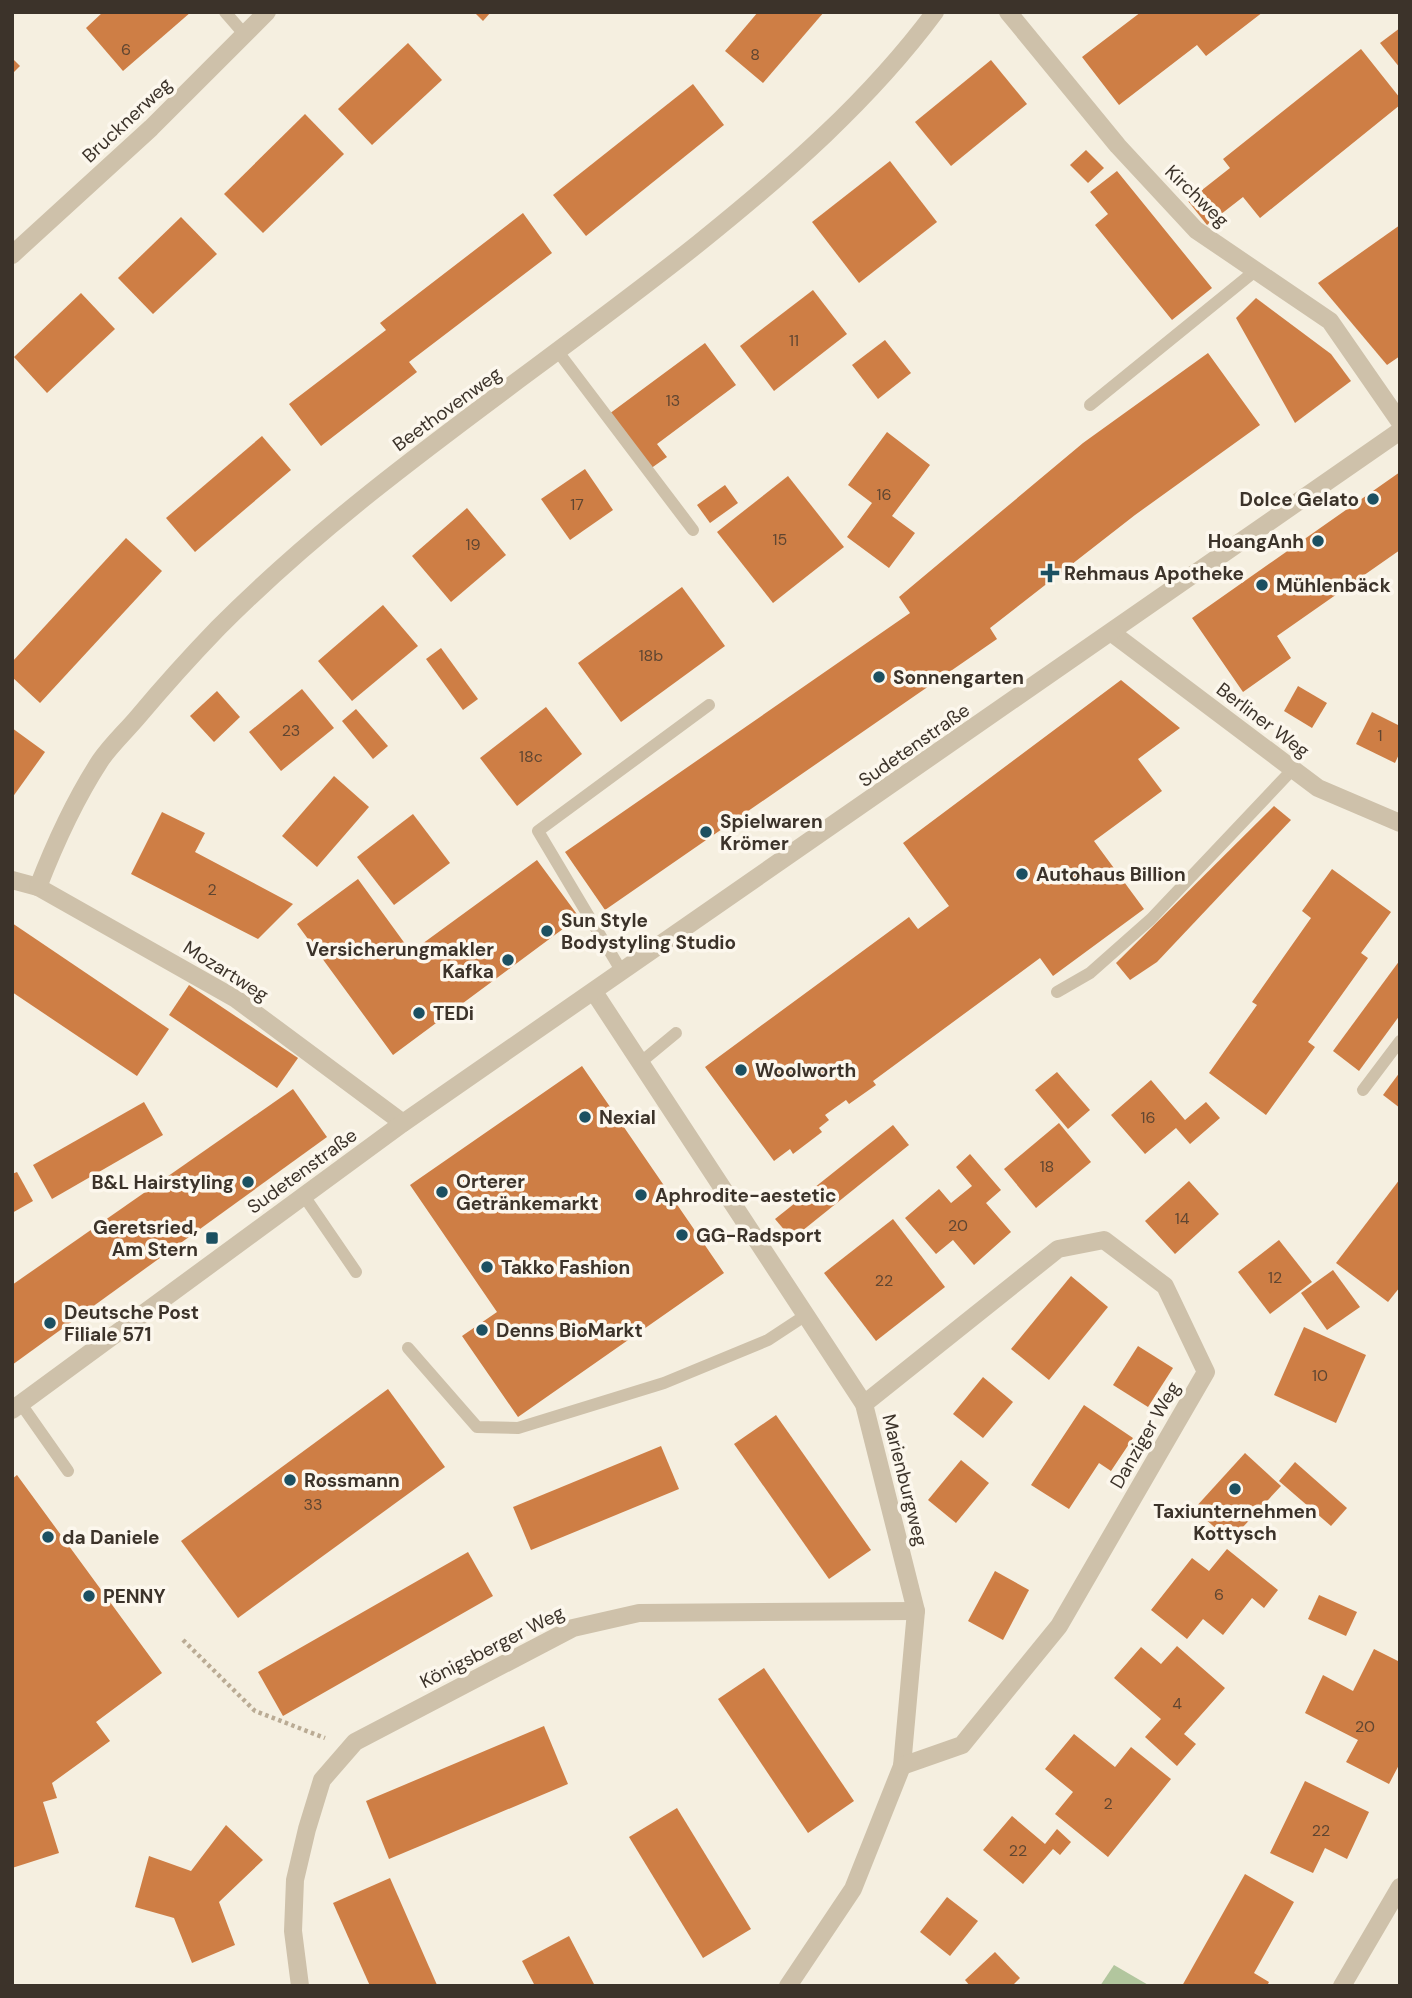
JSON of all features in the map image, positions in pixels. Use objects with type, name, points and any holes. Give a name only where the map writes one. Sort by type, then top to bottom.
[{"type":"street","name":"Brucknerweg","points":[[12,255],[152,128],[267,12]]},
{"type":"street","name":"Beethovenweg","points":[[38,887],[61,829],[101,759],[189,657],[265,581],[384,481],[559,353],[745,206],[827,135],[901,59],[935,12]]},
{"type":"street","name":"Kirchweg","points":[[1008,12],[1118,146],[1196,230],[1330,321],[1400,422]]},
{"type":"street","name":"Sudetenstraße","points":[[16,1407],[402,1123],[1400,431]]},
{"type":"street","name":"Berliner Weg","points":[[1112,633],[1318,788],[1400,823]]},
{"type":"street","name":"Mozartweg","points":[[12,880],[38,887],[236,999],[402,1123]]},
{"type":"street","name":"Marienburgweg","points":[[594,992],[864,1404],[916,1611],[902,1766],[853,1889],[788,1986]]},
{"type":"street","name":"Danziger Weg","points":[[864,1404],[1058,1249],[1104,1240],[1165,1286],[1206,1372],[1059,1626],[961,1745],[902,1766]]},
{"type":"street","name":"Königsberger Weg","points":[[300,1986],[293,1931],[295,1880],[321,1780],[367,1735],[573,1628],[639,1613],[916,1611]]},
{"type":"street","points":[[1342,1986],[1400,1886]]},
{"type":"lane","points":[[225,12],[244,35]]},
{"type":"lane","points":[[1090,404],[1255,271]]},
{"type":"lane","points":[[559,353],[693,530]]},
{"type":"lane","points":[[622,972],[538,831],[709,705]]},
{"type":"lane","points":[[1057,992],[1090,973],[1151,919],[1293,769]]},
{"type":"lane","points":[[641,1062],[676,1033]]},
{"type":"lane","points":[[1363,1090],[1400,1041]]},
{"type":"lane","points":[[304,1196],[356,1272]]},
{"type":"lane","points":[[408,1348],[477,1427],[518,1429],[664,1383],[768,1340],[806,1315]]},
{"type":"lane","points":[[16,1407],[68,1471]]},
{"type":"path","points":[[183,1640],[254,1711],[318,1732],[346,1753]]},
{"type":"green space","points":[[1114,1965],[1150,1986],[1100,1986]]},
{"type":"building","points":[[103,12],[191,12],[123,71],[86,28]]},
{"type":"building","points":[[474,12],[491,12],[483,21]]},
{"type":"building","points":[[758,12],[824,12],[763,83],[725,51]]},
{"type":"building","points":[[1141,12],[1263,12],[1206,56],[1197,45],[1119,105],[1082,57]]},
{"type":"building","points":[[1400,28],[1400,68],[1380,43]]},
{"type":"building","points":[[408,43],[442,80],[372,145],[338,109]]},
{"type":"building","points":[[1361,49],[1400,98],[1400,105],[1260,218],[1243,197],[1207,225],[1188,201],[1230,168],[1223,159]]},
{"type":"building","points":[[12,58],[20,66],[12,74]]},
{"type":"building","points":[[991,60],[1027,104],[951,166],[915,122]]},
{"type":"building","points":[[693,84],[724,125],[586,236],[553,195]]},
{"type":"building","points":[[305,114],[344,154],[263,233],[224,194]]},
{"type":"building","points":[[1086,150],[1104,168],[1088,183],[1070,165]]},
{"type":"building","points":[[890,161],[937,222],[859,283],[812,222]]},
{"type":"building","points":[[1117,171],[1212,288],[1172,320],[1095,225],[1108,214],[1090,192]]},
{"type":"building","points":[[523,213],[552,253],[409,362],[417,372],[321,446],[289,404],[386,330],[380,323]]},
{"type":"building","points":[[181,217],[217,254],[153,314],[118,278]]},
{"type":"building","points":[[1400,225],[1400,356],[1387,365],[1318,283]]},
{"type":"building","points":[[813,290],[847,334],[774,391],[740,346]]},
{"type":"building","points":[[81,293],[115,329],[47,393],[14,357]]},
{"type":"building","points":[[1256,298],[1331,354],[1351,381],[1295,423],[1236,318]]},
{"type":"building","points":[[885,340],[911,373],[878,399],[852,365]]},
{"type":"building","points":[[705,343],[736,385],[657,444],[667,457],[650,469],[609,414]]},
{"type":"building","points":[[1208,353],[1260,425],[1135,515],[990,628],[997,639],[605,910],[565,852],[910,613],[899,597],[1083,443]]},
{"type":"building","points":[[887,432],[930,465],[892,516],[915,533],[889,568],[847,537],[872,503],[848,485]]},
{"type":"building","points":[[262,436],[291,470],[195,552],[166,518]]},
{"type":"building","points":[[585,469],[613,510],[570,540],[541,499]]},
{"type":"building","points":[[1400,472],[1400,550],[1277,636],[1291,658],[1243,692],[1192,618]]},
{"type":"building","points":[[788,476],[844,547],[773,603],[717,532]]},
{"type":"building","points":[[725,485],[738,503],[710,523],[697,505]]},
{"type":"building","points":[[467,508],[506,555],[451,602],[412,556]]},
{"type":"building","points":[[126,538],[162,571],[40,703],[12,677],[12,662]]},
{"type":"building","points":[[682,587],[725,646],[621,722],[578,663]]},
{"type":"building","points":[[383,605],[418,646],[352,701],[318,661]]},
{"type":"building","points":[[441,648],[478,699],[463,710],[426,659]]},
{"type":"building","name":"Autohaus Billion","points":[[1121,680],[1180,728],[1138,759],[1162,791],[1094,841],[1144,909],[1053,976],[1040,958],[873,1081],[876,1085],[849,1104],[846,1100],[825,1115],[829,1120],[819,1128],[822,1132],[793,1154],[790,1149],[774,1161],[705,1067],[909,917],[918,929],[949,906],[903,843]]},
{"type":"building","points":[[1298,686],[1327,703],[1312,728],[1284,711]]},
{"type":"building","points":[[302,689],[334,728],[281,771],[249,732]]},
{"type":"building","points":[[217,691],[240,717],[214,742],[190,716]]},
{"type":"building","points":[[546,707],[582,754],[517,806],[480,758]]},
{"type":"building","points":[[356,709],[388,746],[373,759],[342,721]]},
{"type":"building","points":[[1372,712],[1400,726],[1400,752],[1395,763],[1356,744]]},
{"type":"building","points":[[12,728],[45,752],[12,798]]},
{"type":"building","points":[[334,776],[369,807],[317,867],[282,836]]},
{"type":"building","points":[[1274,806],[1291,820],[1157,962],[1130,980],[1116,963]]},
{"type":"building","points":[[162,812],[205,833],[195,852],[293,904],[258,939],[131,874]]},
{"type":"building","points":[[413,814],[450,863],[394,905],[357,857]]},
{"type":"building","points":[[537,860],[579,917],[393,1055],[297,924],[358,879],[411,952]]},
{"type":"building","points":[[1332,869],[1391,912],[1361,953],[1368,958],[1308,1042],[1315,1047],[1266,1115],[1209,1073],[1257,1005],[1252,1002],[1311,918],[1302,911]]},
{"type":"building","points":[[12,923],[169,1029],[137,1076],[12,992]]},
{"type":"building","points":[[1400,960],[1400,1015],[1359,1071],[1333,1051]]},
{"type":"building","points":[[189,985],[298,1058],[277,1088],[169,1015]]},
{"type":"building","points":[[582,1066],[724,1273],[518,1417],[462,1336],[497,1312],[410,1185]]},
{"type":"building","points":[[1057,1072],[1090,1110],[1068,1129],[1035,1090]]},
{"type":"building","points":[[1400,1072],[1400,1108],[1383,1095]]},
{"type":"building","points":[[1151,1080],[1185,1120],[1206,1102],[1220,1118],[1190,1144],[1176,1128],[1145,1154],[1111,1115]]},
{"type":"building","points":[[293,1089],[327,1137],[12,1365],[12,1285]]},
{"type":"building","points":[[144,1102],[163,1135],[52,1199],[33,1165]]},
{"type":"building","points":[[1059,1123],[1091,1162],[1036,1208],[1004,1169]]},
{"type":"building","points":[[893,1125],[909,1145],[792,1239],[775,1219]]},
{"type":"building","points":[[970,1154],[1001,1190],[986,1203],[1011,1232],[974,1265],[953,1240],[936,1254],[905,1218],[939,1189],[951,1203],[972,1186],[956,1167]]},
{"type":"building","points":[[17,1172],[33,1201],[12,1213],[12,1174]]},
{"type":"building","points":[[1400,1179],[1400,1287],[1388,1302],[1336,1263]]},
{"type":"building","points":[[1189,1181],[1219,1214],[1175,1254],[1145,1221]]},
{"type":"building","points":[[893,1219],[945,1287],[876,1341],[824,1273]]},
{"type":"building","points":[[1279,1240],[1312,1282],[1270,1314],[1238,1272]]},
{"type":"building","points":[[1333,1270],[1360,1307],[1327,1330],[1301,1293]]},
{"type":"building","points":[[1071,1276],[1108,1307],[1049,1380],[1011,1349]]},
{"type":"building","points":[[1304,1327],[1366,1355],[1336,1423],[1274,1395]]},
{"type":"building","points":[[1138,1346],[1173,1368],[1148,1407],[1113,1385]]},
{"type":"building","points":[[983,1377],[1013,1402],[983,1438],[953,1414]]},
{"type":"building","points":[[388,1389],[445,1467],[238,1618],[181,1541]]},
{"type":"building","points":[[1084,1405],[1133,1438],[1111,1471],[1099,1463],[1069,1509],[1031,1485]]},
{"type":"building","points":[[776,1415],[871,1550],[829,1579],[734,1444]]},
{"type":"building","points":[[661,1446],[679,1489],[531,1550],[513,1507]]},
{"type":"building","points":[[1245,1453],[1281,1486],[1230,1541],[1194,1509]]},
{"type":"building","points":[[961,1460],[989,1483],[956,1523],[928,1500]]},
{"type":"building","points":[[1295,1462],[1347,1508],[1331,1526],[1279,1481]]},
{"type":"building","points":[[17,1475],[162,1673],[96,1722],[110,1741],[52,1783],[57,1798],[43,1802],[59,1853],[12,1868],[12,1479]]},
{"type":"building","points":[[1227,1549],[1278,1590],[1264,1608],[1252,1598],[1223,1635],[1203,1619],[1187,1639],[1151,1610],[1192,1558],[1209,1571]]},
{"type":"building","points":[[468,1552],[493,1596],[283,1716],[258,1672]]},
{"type":"building","points":[[995,1571],[1029,1590],[1003,1640],[968,1621]]},
{"type":"building","points":[[1319,1595],[1357,1612],[1346,1636],[1308,1619]]},
{"type":"building","points":[[1177,1646],[1225,1688],[1184,1734],[1196,1744],[1177,1766],[1145,1737],[1161,1719],[1114,1678],[1141,1647],[1161,1664]]},
{"type":"building","points":[[1374,1649],[1400,1662],[1400,1763],[1389,1784],[1346,1762],[1358,1740],[1305,1713],[1323,1675],[1353,1691]]},
{"type":"building","points":[[764,1668],[854,1801],[808,1833],[718,1699]]},
{"type":"building","points":[[544,1726],[568,1784],[389,1859],[366,1801]]},
{"type":"building","points":[[1074,1734],[1115,1767],[1131,1747],[1171,1779],[1108,1857],[1055,1814],[1073,1792],[1045,1769]]},
{"type":"building","points":[[1305,1781],[1369,1812],[1347,1859],[1325,1848],[1313,1873],[1270,1853]]},
{"type":"building","points":[[677,1808],[751,1929],[703,1958],[629,1837]]},
{"type":"building","points":[[1012,1816],[1045,1844],[1057,1829],[1071,1842],[1060,1855],[1053,1849],[1023,1884],[983,1850]]},
{"type":"building","points":[[226,1825],[263,1860],[219,1902],[235,1945],[192,1963],[174,1918],[135,1907],[149,1856],[191,1871]]},
{"type":"building","points":[[1245,1874],[1294,1902],[1254,1973],[1269,1982],[1267,1986],[1182,1986]]},
{"type":"building","points":[[390,1878],[436,1986],[370,1986],[333,1903]]},
{"type":"building","points":[[947,1897],[978,1921],[950,1956],[920,1932]]},
{"type":"building","points":[[569,1936],[595,1986],[535,1986],[522,1961]]},
{"type":"building","points":[[995,1952],[1020,1978],[1012,1986],[970,1986],[965,1980]]},
{"type":"place","name":"Dolce Gelato","points":[[1373,499]]},
{"type":"place","name":"HoangAnh","points":[[1318,541]]},
{"type":"place","name":"Rehmaus Apotheke","points":[[1050,573]]},
{"type":"place","name":"Mühlenbäck","points":[[1262,585]]},
{"type":"place","name":"Sonnengarten","points":[[879,677]]},
{"type":"place","name":"Spielwaren Krömer","points":[[706,832]]},
{"type":"place","name":"Autohaus Billion","points":[[1022,874]]},
{"type":"place","name":"Sun Style Bodystyling Studio","points":[[547,931]]},
{"type":"place","name":"Versicherungmakler Kafka","points":[[508,960]]},
{"type":"place","name":"TEDi","points":[[419,1013]]},
{"type":"place","name":"Woolworth","points":[[741,1070]]},
{"type":"place","name":"Nexial","points":[[585,1117]]},
{"type":"place","name":"B&L Hairstyling","points":[[248,1182]]},
{"type":"place","name":"Orterer Getränkemarkt","points":[[442,1192]]},
{"type":"place","name":"Aphrodite-aestetic","points":[[641,1195]]},
{"type":"place","name":"GG-Radsport","points":[[682,1235]]},
{"type":"place","name":"Geretsried, Am Stern","points":[[212,1238]]},
{"type":"place","name":"Takko Fashion","points":[[487,1267]]},
{"type":"place","name":"Deutsche Post Filiale 571","points":[[50,1323]]},
{"type":"place","name":"Denns BioMarkt","points":[[482,1330]]},
{"type":"place","name":"Rossmann","points":[[290,1480]]},
{"type":"place","name":"Taxiunternehmen Kottysch","points":[[1235,1489]]},
{"type":"place","name":"da Daniele","points":[[48,1537]]},
{"type":"place","name":"PENNY","points":[[89,1596]]}]
